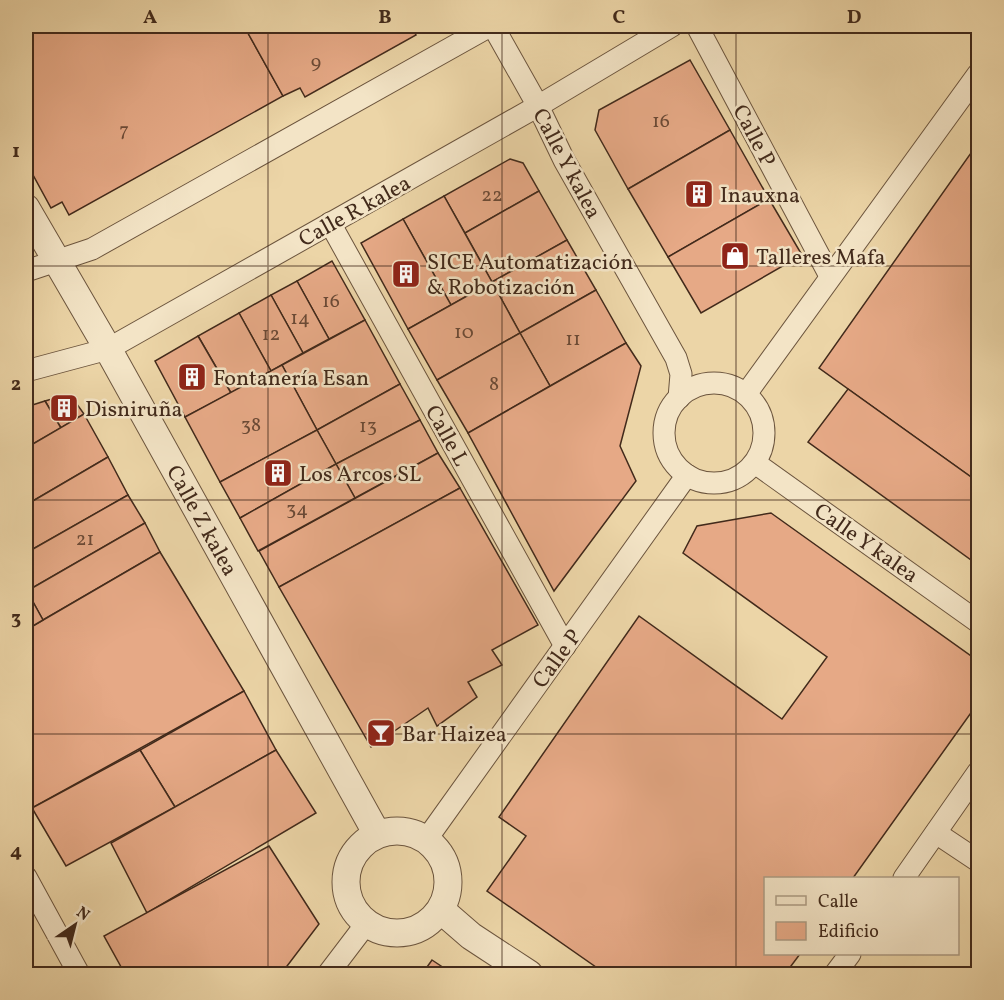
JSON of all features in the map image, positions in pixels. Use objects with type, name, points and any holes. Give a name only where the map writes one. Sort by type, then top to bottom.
[{"type":"street","name":"Calle Y kalea","points":[[491,26],[538,106],[564,160],[675,357],[681,374],[678,398]]},
{"type":"street","points":[[26,271],[92,249],[491,26]]},
{"type":"street","name":"Calle R kalea","points":[[26,371],[108,349],[538,106],[672,26]]},
{"type":"street","name":"Calle P","points":[[697,26],[830,276]]},
{"type":"street","points":[[746,394],[978,74]]},
{"type":"street","name":"Calle Z kalea","points":[[26,208],[108,349],[377,834]]},
{"type":"street","name":"Calle L","points":[[330,224],[565,646]]},
{"type":"street","points":[[719,383],[746,394],[758,409],[765,427],[763,446],[755,463],[741,476],[723,483],[704,483],[687,475],[674,463],[666,447],[664,429],[669,412],[678,398],[704,384],[719,383]]},
{"type":"street","name":"Calle Y kalea","points":[[755,463],[978,621]]},
{"type":"street","name":"Calle P","points":[[426,840],[687,475]]},
{"type":"street","points":[[905,877],[978,772]]},
{"type":"street","points":[[399,830],[426,840],[437,849],[447,868],[448,890],[441,910],[430,923],[415,931],[398,934],[381,932],[366,924],[352,908],[345,887],[348,865],[359,846],[377,834],[399,830]]},
{"type":"street","points":[[936,833],[978,861]]},
{"type":"street","points":[[26,878],[79,975]]},
{"type":"street","points":[[441,910],[471,936],[528,975]]},
{"type":"street","points":[[328,975],[366,924]]},
{"type":"street","points":[[836,975],[849,955]]},
{"type":"building","points":[[26,26],[244,26],[283,96],[69,215],[62,202],[51,208],[26,162]]},
{"type":"building","points":[[244,26],[411,26],[416,35],[305,97],[300,88],[283,96]]},
{"type":"building","points":[[690,60],[730,130],[628,189],[595,130],[599,110]]},
{"type":"building","name":"Inauxna","points":[[730,130],[769,199],[668,257],[628,189]]},
{"type":"building","points":[[978,143],[978,482],[819,368]]},
{"type":"building","points":[[510,159],[523,163],[539,191],[465,233],[444,196]]},
{"type":"building","points":[[539,191],[567,240],[492,282],[465,233]]},
{"type":"building","points":[[444,196],[492,282],[451,305],[403,219]]},
{"type":"building","name":"Talleres Mafa","points":[[769,199],[802,255],[701,313],[668,257]]},
{"type":"building","name":"SICE Automatización & Robotización","points":[[403,219],[451,305],[408,329],[361,243]]},
{"type":"building","points":[[567,240],[596,290],[520,333],[492,282]]},
{"type":"building","points":[[332,261],[365,320],[329,339],[297,281]]},
{"type":"building","points":[[297,281],[329,339],[303,353],[271,295]]},
{"type":"building","points":[[492,282],[520,333],[437,380],[408,329]]},
{"type":"building","points":[[596,290],[626,343],[550,386],[520,333]]},
{"type":"building","points":[[271,295],[303,353],[271,371],[239,313]]},
{"type":"building","points":[[239,313],[271,371],[231,393],[198,336]]},
{"type":"building","points":[[365,320],[400,384],[317,430],[282,365]]},
{"type":"building","points":[[520,333],[550,386],[468,433],[437,380]]},
{"type":"building","name":"Fontanería Esan","points":[[198,336],[231,393],[185,417],[155,361]]},
{"type":"building","points":[[626,343],[641,366],[620,446],[636,481],[554,591],[468,433]]},
{"type":"building","points":[[282,365],[317,430],[220,482],[185,417]]},
{"type":"building","points":[[400,384],[420,420],[336,464],[317,430]]},
{"type":"building","points":[[848,389],[978,482],[978,565],[808,442]]},
{"type":"building","name":"Disniruña","points":[[66,395],[74,400],[84,414],[61,428],[45,401]]},
{"type":"building","points":[[45,401],[61,428],[26,448],[26,407]]},
{"type":"building","points":[[84,414],[108,457],[26,505],[26,448]]},
{"type":"building","points":[[420,420],[438,453],[355,498],[336,464]]},
{"type":"building","name":"Los Arcos SL","points":[[317,430],[336,464],[240,518],[220,482]]},
{"type":"building","points":[[438,453],[460,488],[279,587],[259,551]]},
{"type":"building","points":[[108,457],[128,495],[26,553],[26,505]]},
{"type":"building","points":[[336,464],[355,498],[258,551],[240,518]]},
{"type":"building","points":[[460,488],[538,625],[492,650],[502,665],[468,682],[477,697],[437,726],[428,708],[371,747],[279,587]]},
{"type":"building","points":[[128,495],[145,523],[27,591],[26,553]]},
{"type":"building","points":[[771,513],[978,661],[978,703],[854,877],[764,877],[764,955],[799,955],[785,974],[606,974],[487,891],[526,836],[499,817],[639,616],[782,719],[827,657],[683,553],[697,526]]},
{"type":"building","points":[[145,523],[160,552],[43,620],[27,591]]},
{"type":"building","points":[[160,552],[244,691],[32,808],[26,797],[26,630]]},
{"type":"building","points":[[26,592],[43,620],[26,630]]},
{"type":"building","points":[[244,691],[276,750],[175,807],[140,750]]},
{"type":"building","points":[[140,750],[175,807],[66,866],[32,808]]},
{"type":"building","points":[[276,750],[316,813],[147,913],[111,843]]},
{"type":"building","points":[[269,846],[319,924],[281,974],[125,974],[104,936]]},
{"type":"building","points":[[432,960],[453,974],[422,974]]},
{"type":"place","name":"Inauxna","points":[[699,194]]},
{"type":"place","name":"Talleres Mafa","points":[[735,256]]},
{"type":"place","name":"SICE Automatización & Robotización","points":[[406,274]]},
{"type":"place","name":"Fontanería Esan","points":[[192,377]]},
{"type":"place","name":"Disniruña","points":[[64,408]]},
{"type":"place","name":"Los Arcos SL","points":[[278,473]]},
{"type":"place","name":"Bar Haizea","points":[[381,733]]}]
